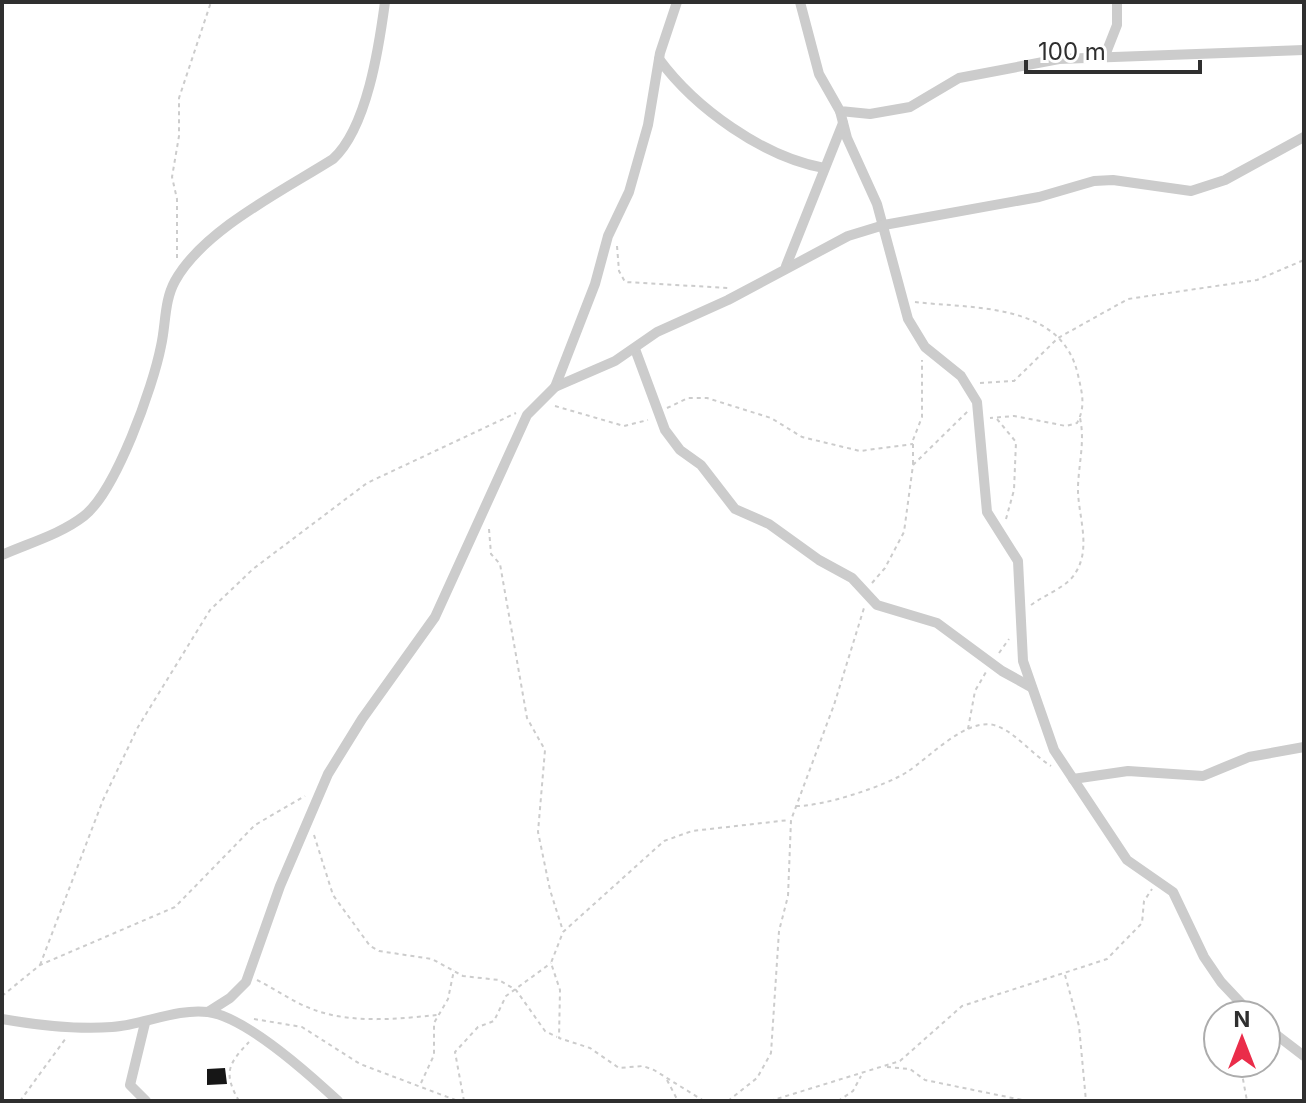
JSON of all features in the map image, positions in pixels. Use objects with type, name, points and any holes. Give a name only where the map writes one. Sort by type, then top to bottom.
[{"type":"street","points":[[2,555],[63,529],[96,505],[131,438],[161,347],[168,296],[179,275],[220,234],[333,159],[347,144],[369,84],[385,2]]},
{"type":"street","points":[[555,387],[595,284],[608,236],[629,192],[648,125],[659,59],[677,2]]},
{"type":"street","points":[[800,2],[819,74],[840,111],[884,225],[908,319],[925,347],[967,383],[977,402],[987,512],[1018,561],[1023,661],[1054,750],[1127,860],[1173,892],[1204,957],[1237,999]]},
{"type":"street","points":[[1104,58],[1117,25],[1117,2]]},
{"type":"street","points":[[840,111],[870,114],[899,110],[921,102],[949,82],[973,74],[1059,59],[1304,50]]},
{"type":"street","points":[[659,59],[694,102],[777,154],[799,164],[824,168]]},
{"type":"street","points":[[786,267],[843,123]]},
{"type":"street","points":[[208,1012],[238,992],[249,975],[321,789],[355,729],[429,629],[527,415],[555,387],[635,349],[657,332],[750,288],[848,236],[884,225],[1039,197],[1094,181],[1113,180],[1191,191],[1225,180],[1304,137]]},
{"type":"street","points":[[635,349],[665,430],[680,450],[701,465],[735,509],[769,524],[819,560],[852,578],[877,605],[937,623],[1002,671],[1031,687]]},
{"type":"street","points":[[1071,776],[1128,771],[1203,776],[1249,757],[1304,747]]},
{"type":"street","points":[[2,1019],[83,1027],[145,1023],[191,1012],[229,1017],[338,1101]]},
{"type":"street","points":[[145,1023],[130,1085],[146,1101]]},
{"type":"street","points":[[1282,1039],[1303,1055]]},
{"type":"path","points":[[179,275],[174,233],[177,199],[172,177],[179,136],[179,98],[211,2]]},
{"type":"path","points":[[618,238],[619,271],[625,282],[710,289],[750,288]]},
{"type":"path","points":[[967,383],[1014,381],[1058,338],[1128,299],[1257,280],[1304,260]]},
{"type":"path","points":[[902,301],[1021,314],[1038,321],[1058,338],[1077,369],[1084,402],[1074,425],[1014,416],[980,419]]},
{"type":"path","points":[[728,1101],[757,1078],[771,1053],[779,931],[788,896],[791,820],[834,705],[868,595],[904,532],[913,444],[922,417],[920,390],[925,347]]},
{"type":"path","points":[[40,965],[109,788],[138,727],[210,610],[253,569],[367,483],[536,403],[624,426],[644,423],[688,398],[707,398],[771,418],[802,437],[824,439],[860,451],[913,444]]},
{"type":"path","points":[[913,465],[977,402]]},
{"type":"path","points":[[1021,614],[1069,580],[1079,564],[1083,529],[1078,488],[1084,437],[1080,417]]},
{"type":"path","points":[[996,418],[1016,442],[1014,490],[1008,503],[1004,540]]},
{"type":"path","points":[[487,507],[490,548],[500,564],[527,718],[545,750],[538,832],[550,890],[563,932]]},
{"type":"path","points":[[795,806],[820,805],[905,774],[947,740],[988,725],[1004,730],[1032,754],[1071,776]]},
{"type":"path","points":[[2,996],[23,975],[40,965],[175,907],[255,825],[321,789]]},
{"type":"path","points":[[308,818],[333,895],[370,946],[379,951],[432,959],[463,976],[499,980],[516,990],[545,1031],[590,1048],[619,1068],[643,1066],[704,1101]]},
{"type":"path","points":[[464,1101],[455,1052],[478,1027],[494,1021],[506,996],[551,963],[563,932],[664,841],[692,831],[791,820]]},
{"type":"path","points":[[770,1101],[900,1061],[922,1045],[962,1006],[1107,959],[1142,923],[1144,901],[1157,881]]},
{"type":"path","points":[[551,963],[560,990],[559,1038]]},
{"type":"path","points":[[421,1084],[434,1055],[434,1023],[448,999],[454,970]]},
{"type":"path","points":[[1065,974],[1079,1026],[1086,1101]]},
{"type":"path","points":[[249,975],[312,1009],[338,1015],[401,1018],[437,1015]]},
{"type":"path","points":[[229,1017],[286,1022],[302,1027],[360,1064],[421,1084],[458,1101]]},
{"type":"path","points":[[1303,1055],[1304,1024]]},
{"type":"path","points":[[20,1101],[43,1073],[62,1040],[83,1027]]},
{"type":"path","points":[[239,1101],[230,1081],[230,1062],[256,1035]]},
{"type":"path","points":[[882,1067],[901,1067],[925,1080],[1027,1101]]},
{"type":"path","points":[[838,1101],[853,1091],[861,1074]]},
{"type":"path","points":[[666,1079],[678,1101]]},
{"type":"path","points":[[1243,1079],[1247,1101]]},
{"type":"building","points":[[225,1068],[227,1084],[207,1085],[207,1069]]}]
